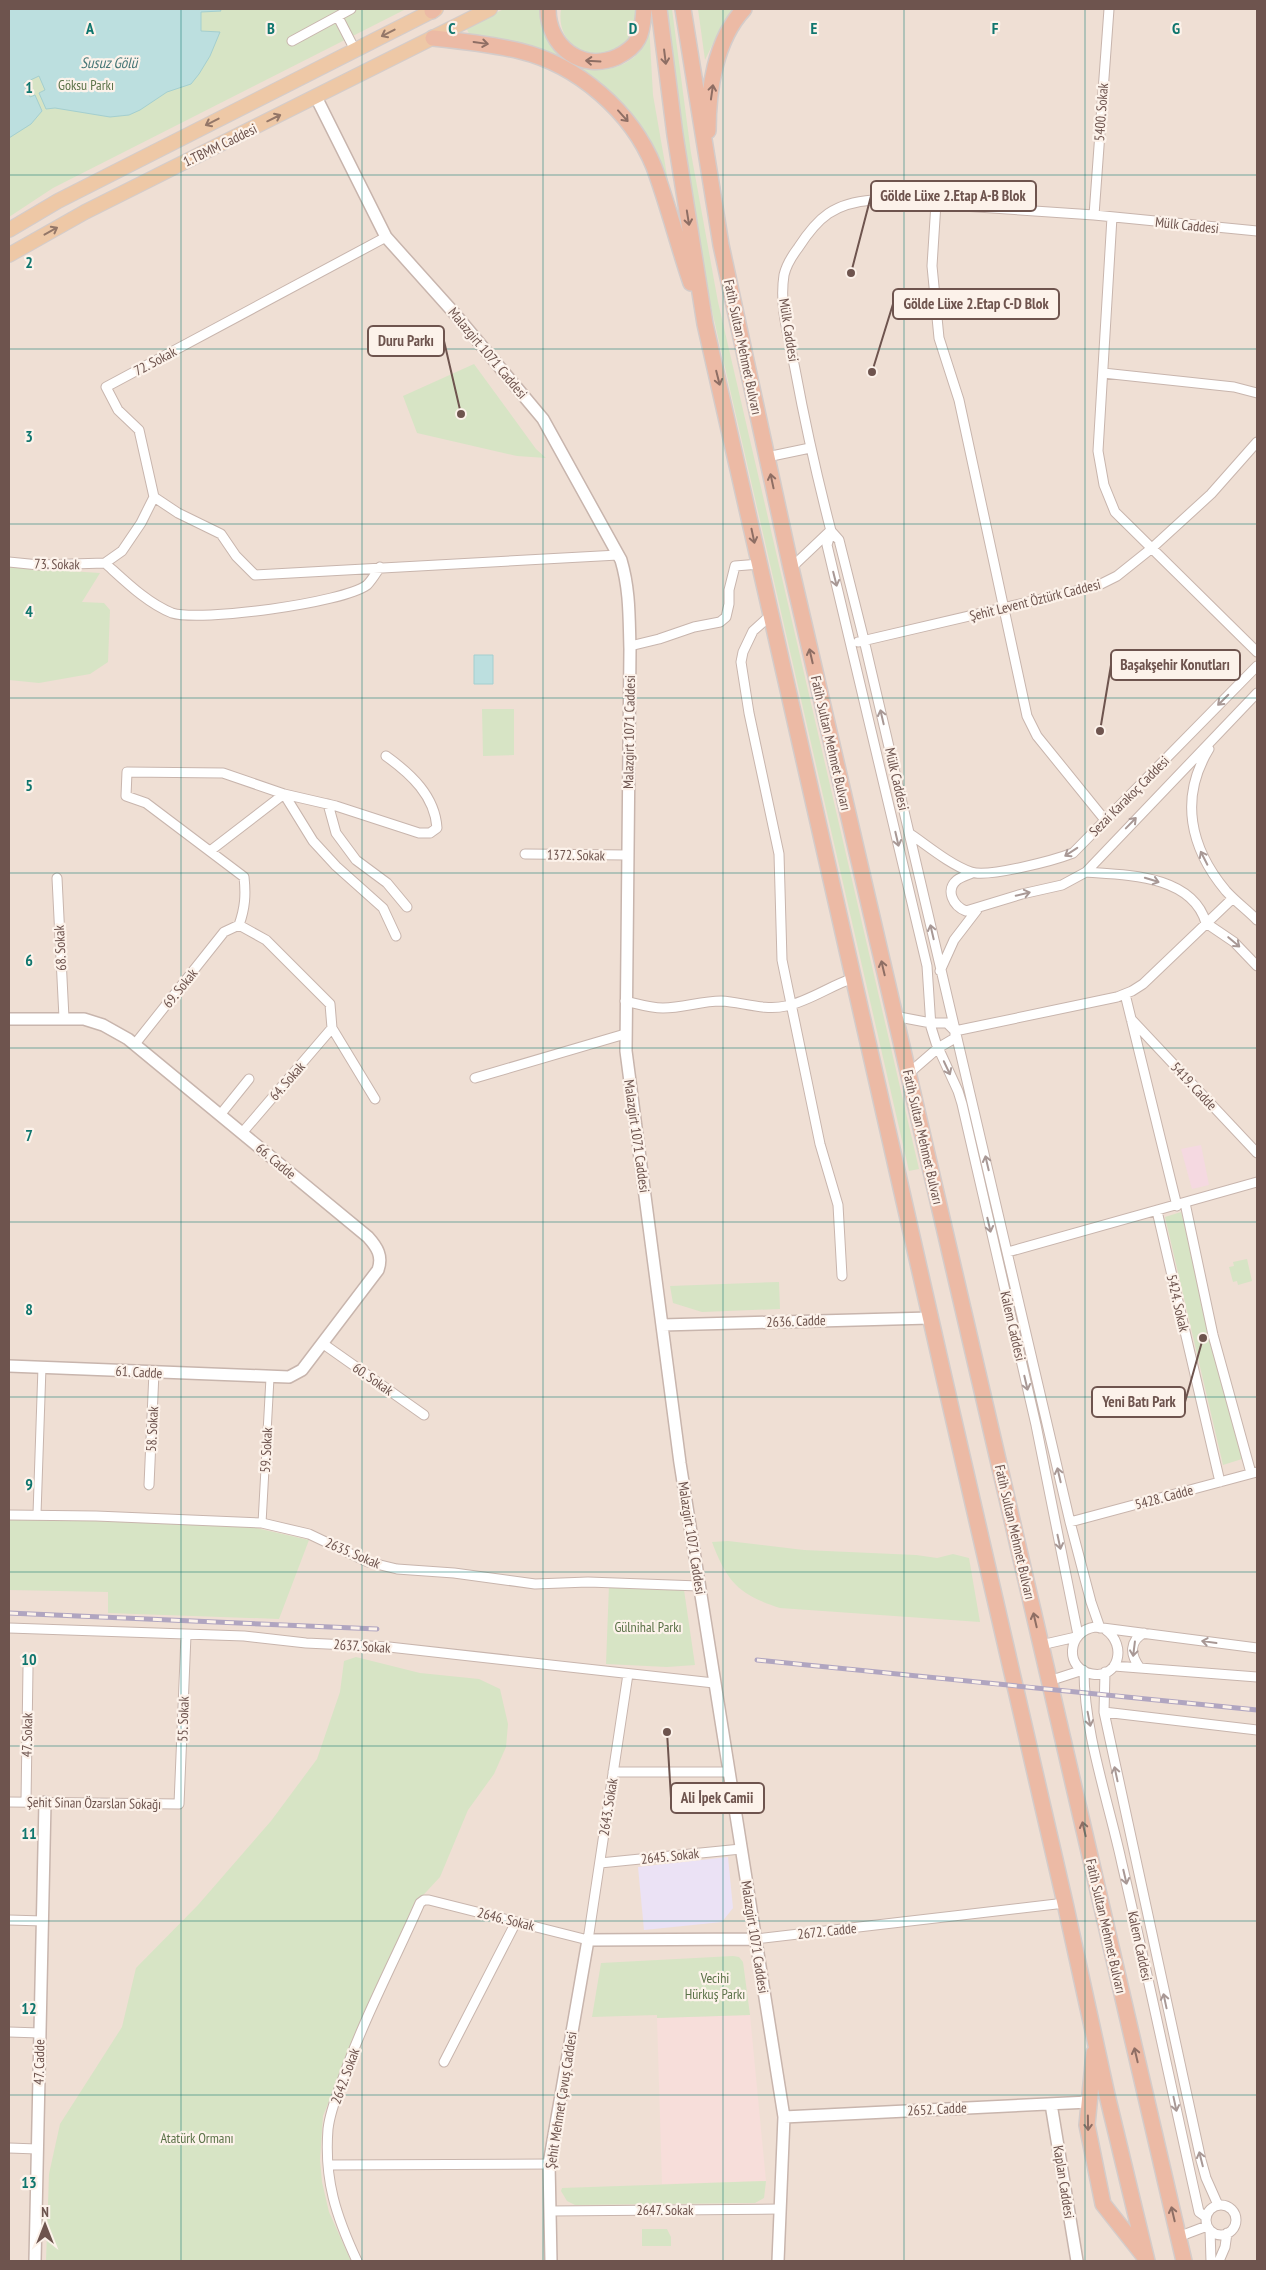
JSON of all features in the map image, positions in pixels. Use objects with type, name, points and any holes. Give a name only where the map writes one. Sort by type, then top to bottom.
[{"type":"highway","points":[[548,9],[550,22],[559,43],[569,53],[580,59],[597,62],[622,54],[634,45],[642,29],[644,9]]},
{"type":"highway","name":"Fatih Sultan Mehmet Bulvarı","points":[[659,9],[674,135],[705,324],[930,1318],[1147,2260]]},
{"type":"highway","name":"Fatih Sultan Mehmet Bulvarı","points":[[683,9],[720,245],[791,568],[1184,2261]]},
{"type":"highway","points":[[708,175],[708,116],[712,84],[727,32],[744,9]]},
{"type":"highway","points":[[433,38],[486,44],[521,51],[546,60],[592,87],[627,120],[653,165],[705,324]]},
{"type":"highway","points":[[1095,2039],[1087,2125],[1102,2204],[1124,2234],[1147,2260]]},
{"type":"main road","name":"1.TBMM Caddesi","points":[[9,230],[58,201],[434,9]]},
{"type":"main road","name":"1.TBMM Caddesi","points":[[9,255],[85,212],[490,9]]},
{"type":"street","points":[[292,40],[351,9]]},
{"type":"street","name":"5400. Sokak","points":[[1094,215],[1109,9]]},
{"type":"street","points":[[338,17],[355,50]]},
{"type":"street","name":"Malazgirt 1071 Caddesi","points":[[316,97],[386,237],[456,314],[543,419],[618,555],[626,575],[629,591],[630,646],[625,1001],[627,1064],[680,1463],[784,2117],[778,2261]]},
{"type":"street","name":"Mülk Caddesi","points":[[931,1022],[927,966],[827,544],[830,531],[810,448],[782,302],[784,273],[791,258],[813,224],[840,207],[856,201],[936,203],[1094,215],[1257,231]]},
{"type":"street","points":[[936,203],[932,266],[940,338],[959,400],[1027,716],[1037,736],[1105,820]]},
{"type":"street","points":[[1112,217],[1098,451],[1104,485],[1115,512],[1257,652]]},
{"type":"street","name":"72. Sokak","points":[[154,498],[139,430],[118,410],[106,387],[386,237]]},
{"type":"street","points":[[1102,372],[1234,387],[1257,393]]},
{"type":"street","name":"Şehit Levent Öztürk Caddesi","points":[[851,644],[1097,586],[1117,576],[1152,548],[1211,494],[1257,442]]},
{"type":"street","points":[[767,457],[810,448]]},
{"type":"street","points":[[380,567],[366,586],[325,601],[295,607],[223,614],[180,614],[153,603],[105,563],[122,551],[141,523],[154,498],[178,513],[221,534],[236,556],[255,575],[380,567],[618,555]]},
{"type":"street","points":[[791,568],[830,531]]},
{"type":"street","name":"Mülk Caddesi","points":[[830,531],[839,540],[864,640],[940,971],[956,1030]]},
{"type":"street","name":"73. Sokak","points":[[9,562],[48,565],[105,563]]},
{"type":"street","points":[[630,646],[659,639],[694,627],[720,622],[726,617],[735,566],[760,564]]},
{"type":"street","points":[[772,614],[753,631],[743,652],[741,662],[749,713],[779,854],[782,960],[820,1144],[838,1205],[842,1276]]},
{"type":"street","name":"Sezai Karakoç Caddesi","points":[[972,873],[988,874],[1061,858],[1073,853],[1257,666]]},
{"type":"street","points":[[940,971],[954,940],[977,910],[986,904],[1062,885],[1086,872],[1257,693]]},
{"type":"street","points":[[1217,735],[1201,762],[1194,781],[1191,804],[1194,832],[1203,859],[1232,898],[1257,920]]},
{"type":"street","points":[[375,1099],[332,1028],[330,1004],[266,940],[239,925],[244,911],[246,894],[244,876],[146,803],[126,796],[127,772],[223,772],[284,794],[328,804],[419,833],[430,833],[437,828],[433,804],[402,768],[386,756]]},
{"type":"street","points":[[210,851],[284,794]]},
{"type":"street","points":[[284,794],[313,841],[336,866],[383,908],[396,936]]},
{"type":"street","points":[[328,804],[336,833],[356,860],[387,883],[407,907]]},
{"type":"street","points":[[909,833],[948,860],[972,873]]},
{"type":"street","name":"1372. Sokak","points":[[525,854],[627,855]]},
{"type":"street","points":[[1086,872],[1130,875],[1151,879],[1176,889],[1197,903],[1206,923],[1234,942],[1257,966]]},
{"type":"street","points":[[972,873],[958,879],[951,887],[951,896],[957,908],[966,911],[977,910]]},
{"type":"street","name":"68. Sokak","points":[[56,878],[64,1018]]},
{"type":"street","points":[[956,1030],[1125,994],[1143,984],[1232,898]]},
{"type":"street","name":"69. Sokak","points":[[135,1044],[224,932],[239,925]]},
{"type":"street","points":[[625,1001],[649,1007],[664,1008],[722,1001],[765,1007],[792,1004],[854,978]]},
{"type":"street","points":[[1125,994],[1181,1204],[1213,1335],[1254,1473]]},
{"type":"street","points":[[894,1016],[931,1022],[947,1022],[956,1030],[956,1038],[938,1048],[908,1074]]},
{"type":"street","name":"66. Cadde","points":[[9,1019],[64,1018],[94,1021],[135,1044],[368,1238],[378,1250],[380,1264],[378,1270],[296,1375],[285,1378],[270,1378]]},
{"type":"street","name":"5419. Cadde","points":[[1131,1018],[1257,1153]]},
{"type":"street","name":"Kalem Caddesi","points":[[931,1022],[938,1048],[962,1104],[1036,1425],[1077,1636]]},
{"type":"street","name":"64. Sokak","points":[[242,1133],[332,1028]]},
{"type":"street","name":"Kalem Caddesi","points":[[956,1030],[1070,1522],[1091,1602],[1103,1629]]},
{"type":"street","points":[[475,1078],[625,1034]]},
{"type":"street","points":[[220,1115],[249,1079]]},
{"type":"street","points":[[1008,1252],[1257,1182]]},
{"type":"street","name":"5424. Sokak","points":[[1157,1211],[1220,1482]]},
{"type":"street","name":"2636. Cadde","points":[[662,1325],[930,1318]]},
{"type":"street","name":"60. Sokak","points":[[322,1343],[424,1415]]},
{"type":"street","name":"61. Cadde","points":[[9,1366],[270,1378]]},
{"type":"street","points":[[37,1514],[42,1367]]},
{"type":"street","name":"58. Sokak","points":[[149,1485],[154,1372]]},
{"type":"street","name":"59. Sokak","points":[[262,1522],[270,1378]]},
{"type":"street","name":"5428. Cadde","points":[[1070,1522],[1254,1473]]},
{"type":"street","name":"2635. Sokak","points":[[9,1515],[37,1514],[262,1522],[309,1534],[368,1562],[397,1569],[454,1573],[535,1584],[588,1582],[699,1586]]},
{"type":"street","name":"2637. Sokak","points":[[9,1628],[244,1636],[306,1643],[389,1648],[714,1683]]},
{"type":"street","points":[[1041,1645],[1077,1636],[1086,1629],[1103,1629],[1144,1632],[1257,1648]]},
{"type":"street","points":[[1077,1636],[1072,1650],[1073,1657],[1083,1670],[1092,1674],[1105,1672],[1114,1666],[1119,1653],[1112,1634],[1103,1629]]},
{"type":"street","points":[[1140,1668],[1134,1660],[1132,1653],[1133,1643],[1144,1632]]},
{"type":"street","name":"55. Sokak","points":[[179,1804],[186,1635]]},
{"type":"street","points":[[1114,1666],[1257,1678]]},
{"type":"street","name":"47. Sokak","points":[[26,1802],[28,1668]]},
{"type":"street","points":[[1049,1680],[1083,1670]]},
{"type":"street","name":"Kalem Caddesi","points":[[1083,1670],[1084,1692],[1092,1738],[1131,1901],[1192,2184],[1199,2212],[1208,2224]]},
{"type":"street","name":"Kalem Caddesi","points":[[1105,1672],[1104,1712],[1201,2160],[1206,2178],[1218,2205]]},
{"type":"street","name":"2643. Sokak","points":[[588,1940],[628,1674]]},
{"type":"street","points":[[1104,1712],[1257,1730]]},
{"type":"street","points":[[613,1772],[729,1772]]},
{"type":"street","name":"Şehit Sinan Özarslan Sokağı","points":[[9,1802],[179,1804]]},
{"type":"street","name":"47. Cadde","points":[[35,2261],[45,1802]]},
{"type":"street","name":"2645. Sokak","points":[[600,1863],[741,1848]]},
{"type":"street","name":"2646. Sokak","points":[[424,1900],[588,1940]]},
{"type":"street","name":"2642. Sokak","points":[[357,2261],[334,2208],[328,2165],[327,2140],[329,2120],[350,2056],[420,1904],[424,1900]]},
{"type":"street","name":"2672. Cadde","points":[[588,1940],[756,1938],[1065,1903]]},
{"type":"street","points":[[9,1920],[43,1921]]},
{"type":"street","points":[[444,2062],[516,1922]]},
{"type":"street","name":"Şehit Mehmet Çavuş Caddesi","points":[[551,2261],[549,2164],[588,1940]]},
{"type":"street","points":[[9,2032],[40,2033]]},
{"type":"street","name":"2652. Cadde","points":[[784,2117],[1089,2102]]},
{"type":"street","name":"Kaplan Caddesi","points":[[1051,2104],[1076,2261]]},
{"type":"street","points":[[9,2148],[37,2149]]},
{"type":"street","points":[[328,2165],[549,2164]]},
{"type":"street","points":[[1211,2261],[1208,2224],[1210,2209],[1218,2205],[1231,2208],[1236,2216],[1235,2225],[1227,2233],[1225,2247],[1218,2261]]},
{"type":"street","name":"2647. Sokak","points":[[550,2211],[780,2210]]},
{"type":"street","points":[[1208,2224],[1218,2234],[1227,2233]]},
{"type":"street","points":[[1178,2236],[1208,2224]]},
{"type":"shaded area","points":[[9,9],[1257,9],[1257,2261],[9,2261]]},
{"type":"shaded area","points":[[1201,1145],[1209,1185],[1192,1189],[1181,1149]]},
{"type":"shaded area","points":[[728,1857],[733,1908],[722,1922],[644,1930],[638,1867]]},
{"type":"shaded area","points":[[750,2015],[766,2181],[662,2184],[657,2018]]},
{"type":"green space","name":"Göksu Parkı","points":[[9,9],[406,9],[53,188],[9,217]]},
{"type":"green space","points":[[504,9],[543,9],[549,37],[554,48],[567,61],[590,69],[614,68],[635,56],[643,47],[649,24],[653,95],[671,198],[615,100],[494,40],[494,37],[470,36],[466,27]]},
{"type":"green space","points":[[561,9],[638,9],[632,35],[622,46],[611,52],[598,54],[586,52],[575,46],[566,37],[561,25]]},
{"type":"green space","points":[[666,9],[672,9],[691,153],[718,302],[919,1169],[909,1171],[710,302],[690,193]]},
{"type":"green space","points":[[698,9],[734,9],[720,29],[705,60]]},
{"type":"green space","points":[[474,364],[536,449],[546,458],[517,456],[417,433],[403,396]]},
{"type":"green space","points":[[9,567],[100,573],[82,602],[104,603],[110,610],[108,662],[90,674],[39,683],[9,680]]},
{"type":"green space","points":[[482,709],[514,709],[514,755],[483,756]]},
{"type":"green space","points":[[1181,1212],[1242,1459],[1223,1465],[1165,1217]]},
{"type":"green space","points":[[1247,1259],[1252,1281],[1238,1285],[1237,1281],[1233,1282],[1229,1267],[1234,1266],[1233,1262]]},
{"type":"green space","points":[[779,1282],[780,1309],[702,1312],[673,1303],[670,1286]]},
{"type":"green space","points":[[31,1519],[247,1526],[309,1540],[279,1619],[108,1613],[108,1592],[9,1590],[9,1520]]},
{"type":"green space","points":[[728,1541],[804,1550],[916,1555],[937,1558],[953,1554],[969,1558],[980,1622],[780,1608],[744,1592],[729,1577],[712,1542]]},
{"type":"green space","name":"Gülnihal Parkı","points":[[609,1585],[684,1590],[695,1665],[667,1667],[606,1664]]},
{"type":"green space","name":"Atatürk Ormanı","points":[[356,1657],[420,1673],[479,1679],[500,1689],[508,1724],[506,1747],[494,1774],[468,1810],[440,1877],[415,1904],[357,2032],[323,2116],[320,2160],[322,2182],[329,2212],[351,2261],[46,2261],[49,2174],[60,2124],[122,2027],[136,1968],[198,1905],[271,1821],[317,1759],[340,1692],[344,1661]]},
{"type":"green space","name":"Vecihi Hürkuş Parkı","points":[[739,1957],[743,1962],[750,2015],[657,2018],[657,2015],[592,2017],[601,1963]]},
{"type":"green space","points":[[766,2181],[764,2198],[755,2203],[575,2205],[567,2201],[561,2191],[562,2188]]},
{"type":"green space","points":[[642,2229],[667,2229],[671,2237],[671,2246],[642,2246]]},
{"type":"water","name":"Susuz Gölü","points":[[9,9],[220,9],[221,11],[201,12],[201,31],[220,32],[210,56],[191,84],[167,92],[129,115],[110,117],[55,108],[46,109],[39,93],[45,90],[39,76],[24,83],[30,97],[35,95],[42,111],[31,124],[9,138]]},
{"type":"water","points":[[474,655],[493,655],[493,684],[474,684]]},
{"type":"railway","points":[[9,1613],[377,1629]]},
{"type":"railway","points":[[757,1660],[1257,1710]]},
{"type":"place","name":"Gölde Lüxe 2.Etap A-B Blok","points":[[851,273]]},
{"type":"place","name":"Gölde Lüxe 2.Etap C-D Blok","points":[[872,372]]},
{"type":"place","name":"Duru Parkı","points":[[461,414]]},
{"type":"place","name":"Başakşehir Konutları","points":[[1100,731]]},
{"type":"place","name":"Yeni Batı Park","points":[[1203,1338]]},
{"type":"place","name":"Ali İpek Camii","points":[[667,1732]]}]
